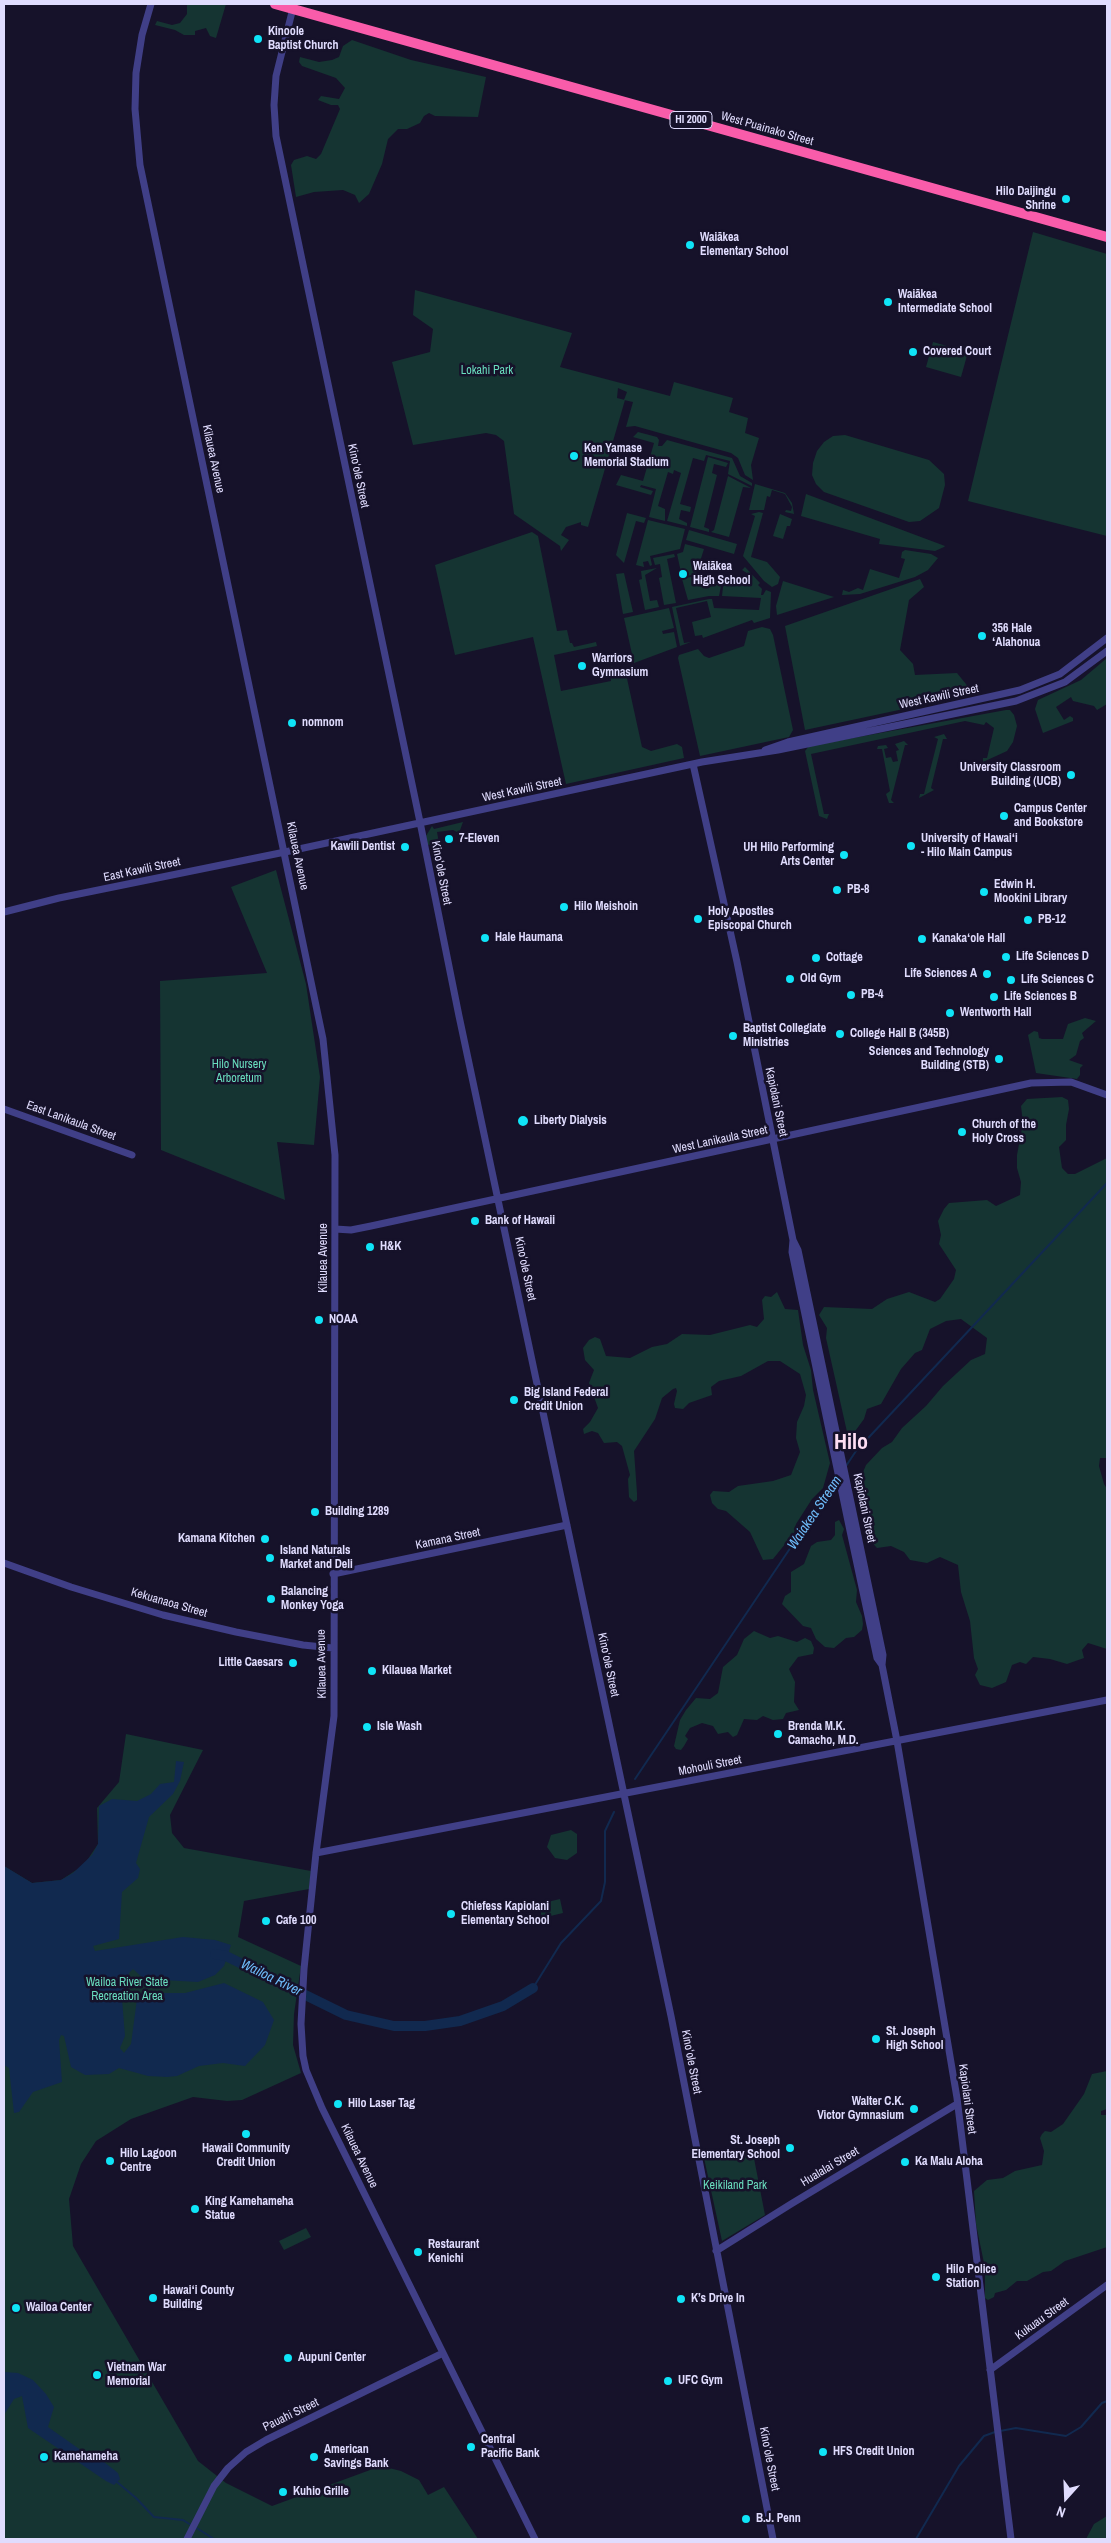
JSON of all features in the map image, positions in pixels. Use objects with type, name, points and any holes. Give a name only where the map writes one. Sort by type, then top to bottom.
[{"type":"highway","name":"West Puainako Street","points":[[275,4],[294,6],[1107,237]]},
{"type":"street","points":[[142,35],[146,4]]},
{"type":"street","name":"Kilauea Avenue","points":[[151,4],[142,35],[136,73],[134,109],[140,165],[324,1039],[336,1164],[336,1449],[333,1574],[334,1716],[316,1853],[304,1969],[301,2024],[304,2063],[311,2084],[535,2539]]},
{"type":"street","name":"Kinoʻole Street","points":[[294,6],[276,76],[274,105],[276,136],[459,1016],[671,2016],[773,2539]]},
{"type":"street","name":"West Kawili Street","points":[[763,751],[788,742],[1020,690],[1060,674],[1107,638]]},
{"type":"street","name":"West Kawili Street","points":[[286,852],[693,764],[778,750],[1016,701],[1065,682],[1107,651]]},
{"type":"street","name":"Kapiolani Street","points":[[693,764],[737,962],[793,1240],[798,1250],[883,1655],[882,1665],[898,1741],[957,2104],[1011,2539]]},
{"type":"street","name":"East Kawili Street","points":[[4,912],[59,898],[286,852]]},
{"type":"street","name":"West Lanikaula Street","points":[[335,1229],[364,1228],[1031,1083],[1071,1082],[1107,1095]]},
{"type":"street","name":"East Lanikaula Street","points":[[4,1109],[132,1155]]},
{"type":"street","name":"Kapiolani Street","points":[[793,1240],[792,1252],[834,1455],[877,1658],[882,1665]]},
{"type":"street","name":"Kamana Street","points":[[333,1574],[567,1526]]},
{"type":"street","name":"Kekuanaoa Street","points":[[4,1563],[71,1587],[163,1614],[236,1632],[302,1645],[333,1648]]},
{"type":"street","name":"Mohouli Street","points":[[316,1853],[1107,1700]]},
{"type":"street","name":"Hualalai Street","points":[[716,2251],[798,2199],[957,2104]]},
{"type":"street","name":"Kukuau Street","points":[[990,2370],[1107,2285]]},
{"type":"street","name":"Pauahi Street","points":[[187,2539],[218,2480],[234,2462],[253,2447],[443,2353]]},
{"type":"green space","points":[[187,4],[226,4],[216,38],[210,36],[206,28],[195,31],[195,35],[184,35],[175,30],[155,25],[157,21],[172,25],[180,23],[187,14]]},
{"type":"green space","points":[[352,40],[411,60],[486,77],[478,117],[435,116],[429,113],[424,116],[420,123],[407,129],[398,129],[388,139],[382,164],[369,194],[359,203],[355,195],[343,190],[314,192],[296,197],[291,165],[294,160],[307,156],[316,159],[321,154],[340,109],[338,105],[331,105],[318,100],[321,96],[339,99],[345,88],[336,78],[302,66],[299,62],[300,57],[319,62],[332,60],[339,57],[343,46]]},
{"type":"green space","points":[[1033,232],[1107,254],[1107,536],[968,501]]},
{"type":"green space","name":"Lokahi Park","points":[[415,290],[572,333],[560,367],[670,396],[674,382],[733,398],[729,412],[748,418],[745,433],[759,438],[751,465],[753,480],[745,475],[738,458],[731,453],[635,426],[626,427],[633,402],[625,400],[588,527],[581,525],[581,522],[566,527],[561,535],[569,540],[561,551],[560,546],[514,514],[504,441],[496,435],[486,433],[413,445],[392,362],[430,352],[433,329],[413,315]],"holes":[[[618,388],[627,392],[624,400],[617,398]]]},
{"type":"green space","points":[[933,342],[968,352],[961,377],[926,367]]},
{"type":"green space","points":[[638,432],[657,437],[659,440],[658,446],[662,446],[667,440],[732,458],[740,476],[752,483],[752,486],[728,474],[730,461],[706,455],[704,461],[693,458],[680,504],[691,507],[690,512],[681,510],[679,519],[687,523],[687,526],[667,521],[681,473],[674,470],[673,474],[668,472],[658,506],[665,509],[665,521],[649,517],[656,489],[641,485],[640,487],[653,491],[651,495],[616,485],[621,475],[643,481],[654,443],[633,437]]},
{"type":"green space","points":[[845,435],[929,460],[944,474],[945,485],[939,508],[920,521],[909,522],[824,492],[816,484],[812,475],[817,451],[824,442],[833,436]]},
{"type":"green space","points":[[708,457],[728,463],[726,467],[714,464],[712,473],[717,475],[704,527],[709,529],[709,532],[690,527]]},
{"type":"green space","points":[[728,476],[751,488],[743,487],[729,537],[711,532],[714,530]]},
{"type":"green space","points":[[755,484],[785,493],[792,503],[794,514],[785,512],[786,510],[791,511],[792,507],[785,494],[772,490],[770,497],[767,496],[764,510],[749,510]]},
{"type":"green space","points":[[806,494],[945,546],[935,551],[879,544],[880,539],[801,516]]},
{"type":"green space","points":[[627,513],[646,518],[644,523],[636,521],[624,563],[616,555]]},
{"type":"green space","points":[[763,513],[751,557],[767,562],[780,577],[778,584],[772,587],[764,581],[743,556],[755,516],[751,514]]},
{"type":"green space","points":[[780,514],[792,519],[790,526],[787,526],[783,539],[773,536]]},
{"type":"green space","points":[[648,520],[685,529],[680,549],[650,556],[652,565],[650,566],[648,561],[643,562],[644,567],[636,565]]},
{"type":"green space","points":[[689,530],[737,544],[734,554],[686,540]]},
{"type":"green space","points":[[532,532],[538,536],[557,631],[567,630],[570,643],[574,647],[596,642],[597,646],[554,655],[561,691],[611,681],[609,671],[611,666],[626,674],[642,747],[651,751],[677,744],[682,747],[684,758],[566,784],[533,637],[455,655],[435,565]]},
{"type":"green space","points":[[685,544],[704,549],[696,574],[682,577],[677,554],[683,552]]},
{"type":"green space","points":[[905,550],[931,554],[938,558],[928,570],[915,577],[860,594],[842,595],[843,590],[849,592],[858,588],[863,590],[870,569],[899,578],[905,559],[901,558],[902,552]]},
{"type":"green space","points":[[674,554],[675,557],[667,559],[676,603],[664,605],[659,578],[662,577],[660,564],[655,565],[653,558]]},
{"type":"green space","points":[[745,567],[760,583],[758,585],[762,589],[761,595],[766,590],[771,592],[770,618],[754,623],[752,620],[703,638],[702,635],[695,636],[692,622],[711,617],[707,601],[676,608],[684,643],[691,642],[680,646],[672,607],[712,599],[714,608],[759,610],[761,598],[722,596],[723,587],[729,580],[743,583],[747,573],[742,570]]},
{"type":"green space","points":[[657,568],[645,575],[650,601],[657,600],[659,607],[645,610],[639,580],[642,579],[641,571]]},
{"type":"green space","points":[[624,573],[633,612],[623,614],[616,574]]},
{"type":"green space","points":[[695,576],[695,578],[721,586],[719,596],[688,600],[682,579]]},
{"type":"green space","points":[[920,579],[924,587],[909,600],[900,650],[913,664],[915,675],[957,673],[974,694],[805,730],[785,626]]},
{"type":"green space","points":[[783,581],[834,597],[777,615],[776,606]]},
{"type":"green space","points":[[669,608],[674,628],[662,631],[663,634],[674,632],[677,647],[634,663],[624,618]]},
{"type":"green space","points":[[762,627],[770,629],[773,635],[793,730],[789,737],[700,756],[678,658],[679,655],[698,649],[704,656],[709,658],[744,646],[748,631]]},
{"type":"green space","points":[[1107,658],[1107,704],[1097,710],[1094,706],[1073,701],[1071,697],[1056,707],[1064,720],[1070,716],[1073,718],[1073,721],[1043,733],[1035,709],[1038,700],[1081,680]]},
{"type":"green space","points":[[1010,710],[1014,715],[1017,726],[1013,742],[1007,751],[983,762],[983,758],[987,758],[994,728],[986,722],[984,725],[965,721],[811,754],[824,814],[829,814],[827,819],[819,816],[805,751],[809,746]]},
{"type":"green space","points":[[944,734],[947,739],[943,739],[931,788],[934,790],[919,798],[920,794],[924,794],[938,739],[934,737]]},
{"type":"green space","points":[[904,741],[908,745],[905,745],[891,800],[894,803],[889,803],[886,794],[890,791],[882,749],[877,749],[878,746],[886,745],[888,748],[884,749],[886,758],[891,757],[893,762],[898,761],[896,751],[899,750],[895,744]]},
{"type":"green space","points":[[463,822],[459,833],[453,830],[437,832],[439,843],[427,845],[426,836],[432,826],[434,829]]},
{"type":"green space","name":"Hilo Nursery Arboretum","points":[[276,870],[306,984],[320,1077],[314,1145],[277,1142],[285,1200],[161,1150],[160,981],[267,973],[231,887]]},
{"type":"green space","points":[[1085,1018],[1096,1021],[1082,1033],[1084,1038],[1080,1041],[1076,1055],[1069,1060],[1083,1065],[1080,1068],[1080,1075],[1077,1079],[1036,1073],[1028,1035],[1034,1031],[1038,1032],[1039,1038],[1042,1039],[1063,1039],[1068,1024]]},
{"type":"green space","points":[[1062,1097],[1068,1100],[1069,1109],[1066,1140],[1059,1147],[1062,1168],[1068,1174],[1075,1174],[1107,1158],[1107,1458],[1100,1458],[1099,1466],[1107,1489],[1107,1649],[1088,1643],[1082,1650],[1084,1658],[1067,1664],[1033,1657],[1026,1664],[1020,1662],[1012,1665],[1006,1682],[992,1688],[980,1685],[975,1675],[978,1669],[974,1658],[970,1621],[961,1592],[958,1565],[940,1557],[927,1563],[910,1560],[904,1552],[891,1546],[877,1548],[868,1538],[864,1523],[861,1488],[861,1477],[866,1465],[882,1448],[892,1442],[902,1428],[926,1406],[943,1386],[971,1360],[985,1354],[987,1338],[961,1319],[946,1321],[930,1329],[922,1350],[915,1353],[901,1369],[881,1404],[867,1409],[864,1419],[853,1434],[847,1432],[826,1338],[827,1328],[819,1315],[824,1307],[872,1309],[887,1299],[909,1292],[935,1302],[940,1299],[954,1279],[956,1270],[939,1244],[941,1235],[938,1221],[944,1209],[949,1203],[987,1200],[996,1206],[1020,1195],[1021,1182],[1017,1168],[1017,1155],[1023,1123],[1021,1106],[1027,1099]]},
{"type":"green space","points":[[777,1292],[785,1309],[798,1310],[803,1345],[811,1370],[813,1390],[830,1463],[823,1488],[812,1499],[796,1524],[794,1533],[773,1559],[763,1560],[750,1532],[726,1511],[718,1509],[712,1503],[710,1495],[713,1491],[729,1492],[738,1486],[773,1481],[791,1475],[800,1452],[796,1438],[797,1422],[804,1406],[806,1395],[800,1374],[780,1361],[768,1361],[741,1376],[719,1381],[711,1387],[712,1395],[689,1403],[683,1409],[675,1408],[677,1391],[676,1388],[673,1389],[662,1398],[655,1419],[634,1451],[637,1500],[634,1502],[629,1497],[628,1479],[630,1475],[622,1446],[617,1442],[604,1443],[598,1433],[592,1431],[584,1434],[583,1429],[590,1422],[598,1408],[589,1383],[594,1370],[585,1360],[583,1348],[589,1340],[595,1337],[600,1339],[606,1356],[630,1358],[652,1347],[667,1344],[682,1334],[710,1335],[750,1325],[757,1327],[764,1319],[762,1300],[765,1296],[771,1297]]},
{"type":"green space","points":[[839,1520],[844,1529],[842,1535],[857,1590],[856,1602],[863,1624],[862,1630],[854,1637],[846,1638],[834,1648],[825,1647],[816,1639],[811,1628],[803,1626],[782,1604],[785,1596],[791,1592],[791,1572],[804,1564],[811,1546],[817,1542],[831,1540],[835,1535],[835,1522]]},
{"type":"green space","points":[[754,1631],[770,1638],[778,1636],[797,1642],[805,1638],[811,1641],[814,1648],[813,1654],[798,1657],[789,1669],[795,1682],[794,1702],[799,1710],[786,1713],[783,1719],[773,1720],[763,1716],[757,1720],[744,1719],[737,1735],[733,1737],[728,1732],[718,1734],[713,1726],[702,1723],[690,1728],[685,1736],[688,1739],[684,1746],[681,1750],[676,1749],[674,1746],[680,1720],[686,1710],[696,1698],[710,1699],[718,1693],[723,1667],[737,1655],[744,1639]]},
{"type":"green space","name":"Wailoa River State Recreation Area","points":[[126,1734],[203,1750],[170,1815],[172,1833],[184,1848],[311,1871],[309,1889],[244,1901],[238,1937],[301,1966],[294,2014],[293,2045],[301,2073],[242,2100],[227,2101],[193,2097],[131,2119],[96,2141],[81,2164],[69,2199],[73,2246],[198,2461],[226,2483],[272,2506],[381,2466],[401,2471],[419,2480],[428,2495],[444,2487],[478,2539],[4,2539],[4,1866],[32,1883],[61,1880],[84,1865],[98,1844],[97,1808],[119,1782]]},
{"type":"green space","points":[[571,1830],[577,1834],[577,1853],[567,1860],[555,1858],[547,1847],[551,1835]]},
{"type":"green space","points":[[560,1899],[563,1913],[542,1918],[539,1904]]},
{"type":"green space","points":[[1107,2071],[1107,2109],[1101,2111],[1101,2115],[1107,2115],[1107,2247],[1065,2261],[1051,2271],[1043,2272],[1027,2281],[1017,2281],[1006,2290],[995,2293],[994,2297],[988,2300],[985,2298],[985,2268],[976,2224],[974,2191],[987,2180],[1003,2178],[1015,2171],[1042,2165],[1044,2151],[1040,2138],[1042,2134],[1045,2131],[1051,2132],[1063,2124],[1084,2094],[1092,2074]]},
{"type":"green space","name":"Keikiland Park","points":[[752,2148],[765,2215],[722,2241],[704,2158]]},
{"type":"green space","points":[[306,2228],[311,2237],[284,2250],[279,2241]]},
{"type":"green space","points":[[1107,2516],[1107,2539],[1086,2539],[1094,2524]]},
{"type":"water","points":[[176,1761],[184,1762],[180,1781],[173,1794],[149,1817],[136,1863],[140,1869],[138,1878],[122,1892],[119,1939],[93,1946],[95,1951],[183,1937],[215,1940],[231,1945],[224,1966],[215,1975],[198,1982],[144,1979],[133,1969],[129,1973],[129,1981],[122,1999],[125,2036],[120,2048],[124,2053],[131,2044],[137,1999],[141,1993],[185,1993],[224,1983],[263,2002],[274,2020],[265,2045],[245,2066],[223,2063],[199,2066],[177,2076],[167,2077],[148,2076],[119,2068],[109,2074],[85,2075],[71,2067],[64,2036],[61,2035],[59,2040],[62,2082],[33,2092],[19,2112],[14,2113],[9,2068],[4,2065],[4,1866],[32,1883],[61,1880],[73,1873],[92,1855],[98,1844],[99,1806],[112,1799],[137,1801],[151,1794],[160,1784],[174,1782]]},
{"type":"water","points":[[4,2372],[18,2373],[33,2380],[46,2394],[54,2407],[48,2427],[85,2453],[104,2462],[118,2473],[120,2479],[114,2485],[106,2481],[28,2428],[22,2396],[14,2399],[4,2415]]},
{"type":"waterway","name":"Waiakea Stream","points":[[846,1466],[856,1451],[1107,1183]]},
{"type":"waterway","name":"Waiakea Stream","points":[[635,1779],[836,1480]]},
{"type":"waterway","points":[[533,1988],[561,1943],[601,1901],[605,1882],[605,1831],[614,1812]]},
{"type":"waterway","name":"Wailoa River","points":[[215,1954],[226,1956],[346,2015],[394,2026],[425,2026],[460,2021],[503,2006],[533,1988]]},
{"type":"waterway","points":[[1000,2431],[1016,2428],[1066,2436],[1081,2427],[1102,2403],[1107,2401]]},
{"type":"waterway","points":[[916,2539],[959,2466],[984,2436],[995,2432]]},
{"type":"waterway","points":[[117,2482],[154,2517],[183,2520],[191,2525]]},
{"type":"waterway","points":[[195,2527],[214,2539]]},
{"type":"place","name":"Kinoole Baptist Church","points":[[258,39]]},
{"type":"place","name":"Hilo Daijingu Shrine","points":[[1066,199]]},
{"type":"place","name":"Waiākea Elementary School","points":[[690,245]]},
{"type":"place","name":"Waiākea Intermediate School","points":[[888,302]]},
{"type":"place","name":"Covered Court","points":[[913,352]]},
{"type":"place","name":"Ken Yamase Memorial Stadium","points":[[574,456]]},
{"type":"place","name":"Waiākea High School","points":[[683,574]]},
{"type":"place","name":"356 Hale ʻAlahonua","points":[[982,636]]},
{"type":"place","name":"Warriors Gymnasium","points":[[582,666]]},
{"type":"place","name":"nomnom","points":[[292,723]]},
{"type":"place","name":"University Classroom Building (UCB)","points":[[1071,775]]},
{"type":"place","name":"Campus Center and Bookstore","points":[[1004,816]]},
{"type":"place","name":"7-Eleven","points":[[449,839]]},
{"type":"place","name":"University of Hawaiʻi - Hilo Main Campus","points":[[911,846]]},
{"type":"place","name":"Kawili Dentist","points":[[405,847]]},
{"type":"place","name":"UH Hilo Performing Arts Center","points":[[844,855]]},
{"type":"place","name":"PB-8","points":[[837,890]]},
{"type":"place","name":"Edwin H. Mookini Library","points":[[984,892]]},
{"type":"place","name":"Hilo Meishoin","points":[[564,907]]},
{"type":"place","name":"Holy Apostles Episcopal Church","points":[[698,919]]},
{"type":"place","name":"PB-12","points":[[1028,920]]},
{"type":"place","name":"Hale Haumana","points":[[485,938]]},
{"type":"place","name":"Kanakaʻole Hall","points":[[922,939]]},
{"type":"place","name":"Life Sciences D","points":[[1006,957]]},
{"type":"place","name":"Cottage","points":[[816,958]]},
{"type":"place","name":"Life Sciences A","points":[[987,974]]},
{"type":"place","name":"Old Gym","points":[[790,979]]},
{"type":"place","name":"Life Sciences C","points":[[1011,980]]},
{"type":"place","name":"PB-4","points":[[851,995]]},
{"type":"place","name":"Life Sciences B","points":[[994,997]]},
{"type":"place","name":"Wentworth Hall","points":[[950,1013]]},
{"type":"place","name":"College Hall B (345B)","points":[[840,1034]]},
{"type":"place","name":"Baptist Collegiate Ministries","points":[[733,1036]]},
{"type":"place","name":"Sciences and Technology Building (STB)","points":[[999,1059]]},
{"type":"place","name":"Liberty Dialysis","points":[[523,1121]]},
{"type":"place","name":"Church of the Holy Cross","points":[[962,1132]]},
{"type":"place","name":"Bank of Hawaii","points":[[475,1221]]},
{"type":"place","name":"H&K","points":[[370,1247]]},
{"type":"place","name":"NOAA","points":[[319,1320]]},
{"type":"place","name":"Big Island Federal Credit Union","points":[[514,1400]]},
{"type":"place","name":"Building 1289","points":[[315,1512]]},
{"type":"place","name":"Kamana Kitchen","points":[[265,1539]]},
{"type":"place","name":"Island Naturals Market and Deli","points":[[270,1558]]},
{"type":"place","name":"Balancing Monkey Yoga","points":[[271,1599]]},
{"type":"place","name":"Little Caesars","points":[[293,1663]]},
{"type":"place","name":"Kilauea Market","points":[[372,1671]]},
{"type":"place","name":"Isle Wash","points":[[367,1727]]},
{"type":"place","name":"Brenda M.K. Camacho, M.D.","points":[[778,1734]]},
{"type":"place","name":"Chiefess Kapiolani Elementary School","points":[[451,1914]]},
{"type":"place","name":"Cafe 100","points":[[266,1921]]},
{"type":"place","name":"St. Joseph High School","points":[[876,2039]]},
{"type":"place","name":"Hilo Laser Tag","points":[[338,2104]]},
{"type":"place","name":"Walter C.K. Victor Gymnasium","points":[[914,2109]]},
{"type":"place","name":"Hawaii Community Credit Union","points":[[246,2134]]},
{"type":"place","name":"St. Joseph Elementary School","points":[[790,2148]]},
{"type":"place","name":"Hilo Lagoon Centre","points":[[110,2161]]},
{"type":"place","name":"Ka Malu Aloha","points":[[905,2162]]},
{"type":"place","name":"King Kamehameha Statue","points":[[195,2209]]},
{"type":"place","name":"Restaurant Kenichi","points":[[418,2252]]},
{"type":"place","name":"Hilo Police Station","points":[[936,2277]]},
{"type":"place","name":"Hawaiʻi County Building","points":[[153,2298]]},
{"type":"place","name":"K’s Drive In","points":[[681,2299]]},
{"type":"place","name":"Wailoa Center","points":[[16,2308]]},
{"type":"place","name":"Aupuni Center","points":[[288,2358]]},
{"type":"place","name":"Vietnam War Memorial","points":[[97,2375]]},
{"type":"place","name":"UFC Gym","points":[[668,2381]]},
{"type":"place","name":"Central Pacific Bank","points":[[471,2447]]},
{"type":"place","name":"HFS Credit Union","points":[[823,2452]]},
{"type":"place","name":"Kamehameha","points":[[44,2457]]},
{"type":"place","name":"American Savings Bank","points":[[314,2457]]},
{"type":"place","name":"Kuhio Grille","points":[[283,2492]]},
{"type":"place","name":"B.J. Penn","points":[[746,2519]]},
{"type":"district","name":"Hilo","points":[[851,1443]]}]
